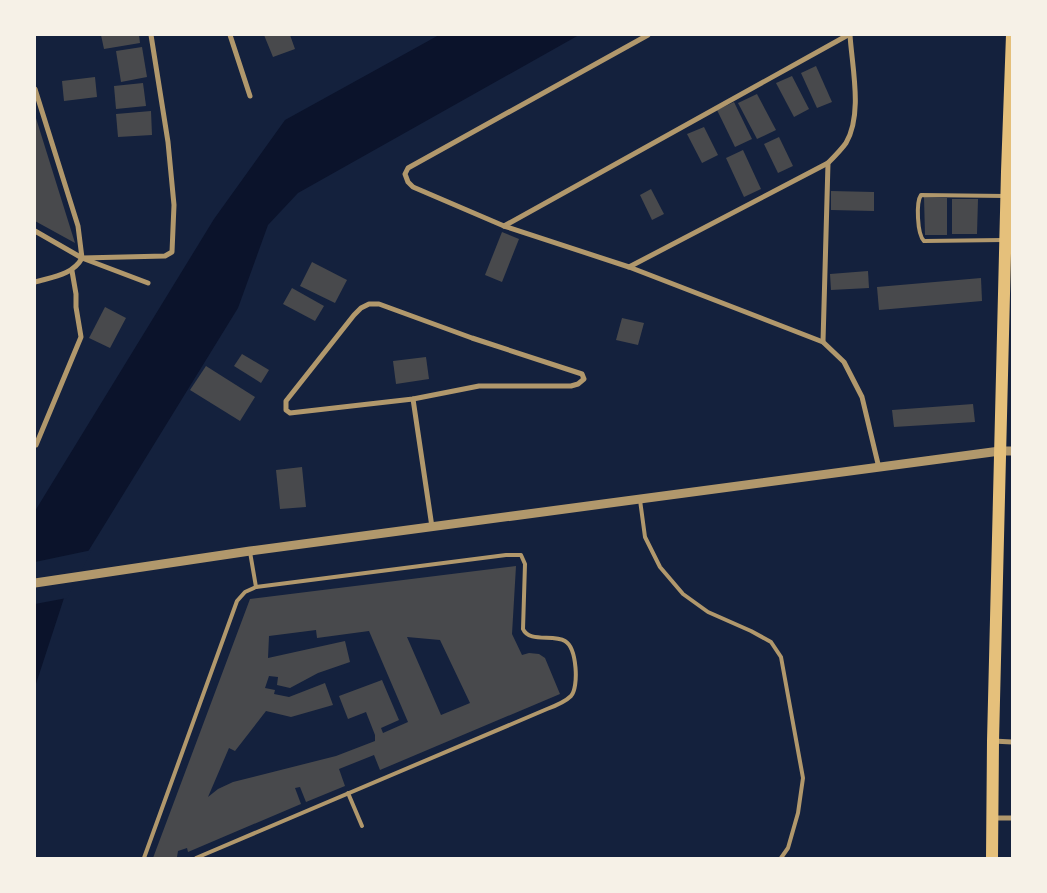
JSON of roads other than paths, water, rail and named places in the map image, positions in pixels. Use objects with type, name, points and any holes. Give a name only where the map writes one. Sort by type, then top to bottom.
[{"type":"main road","points":[[992,858],[993,741],[1006,451],[1005,240],[1012,35]]},
{"type":"street","points":[[82,258],[165,256],[172,252],[174,205],[168,142],[151,35]]},
{"type":"street","points":[[230,35],[250,96]]},
{"type":"street","points":[[648,35],[408,168],[405,174],[408,182],[413,187],[504,226],[629,267],[823,342],[844,362],[862,397],[880,468]]},
{"type":"street","points":[[504,226],[849,35],[855,116],[845,144],[828,164],[629,267]]},
{"type":"street","points":[[35,89],[78,226],[82,258],[72,271],[35,282]]},
{"type":"street","points":[[823,342],[828,164]]},
{"type":"street","points":[[35,231],[82,258],[148,283]]},
{"type":"street","points":[[36,445],[81,337],[72,271]]},
{"type":"street","points":[[369,304],[379,304],[472,338],[582,374],[584,378],[578,384],[571,386],[479,386],[413,399],[290,413],[285,407],[286,401],[354,315],[361,308],[369,304]]},
{"type":"street","points":[[413,399],[432,527]]},
{"type":"street","points":[[35,583],[250,551],[1006,451]]},
{"type":"street","points":[[993,741],[1012,742]]},
{"type":"street","points":[[993,818],[1012,818]]},
{"type":"lane","points":[[1005,240],[924,240],[919,235],[918,200],[922,196],[1006,196]]},
{"type":"lane","points":[[640,500],[645,537],[660,567],[683,594],[708,612],[771,642],[781,657],[803,778],[798,813],[788,848],[781,858]]},
{"type":"lane","points":[[250,551],[256,587]]},
{"type":"lane","points":[[144,858],[237,601],[245,592],[256,587],[521,555],[525,564],[523,629],[530,636],[563,640],[568,643],[575,665],[574,689],[571,696],[562,702],[196,858]]},
{"type":"lane","points":[[348,793],[362,826]]},
{"type":"water","points":[[439,35],[579,35],[298,193],[268,225],[238,308],[89,550],[64,598],[35,687],[35,511],[214,219],[285,120]]}]
